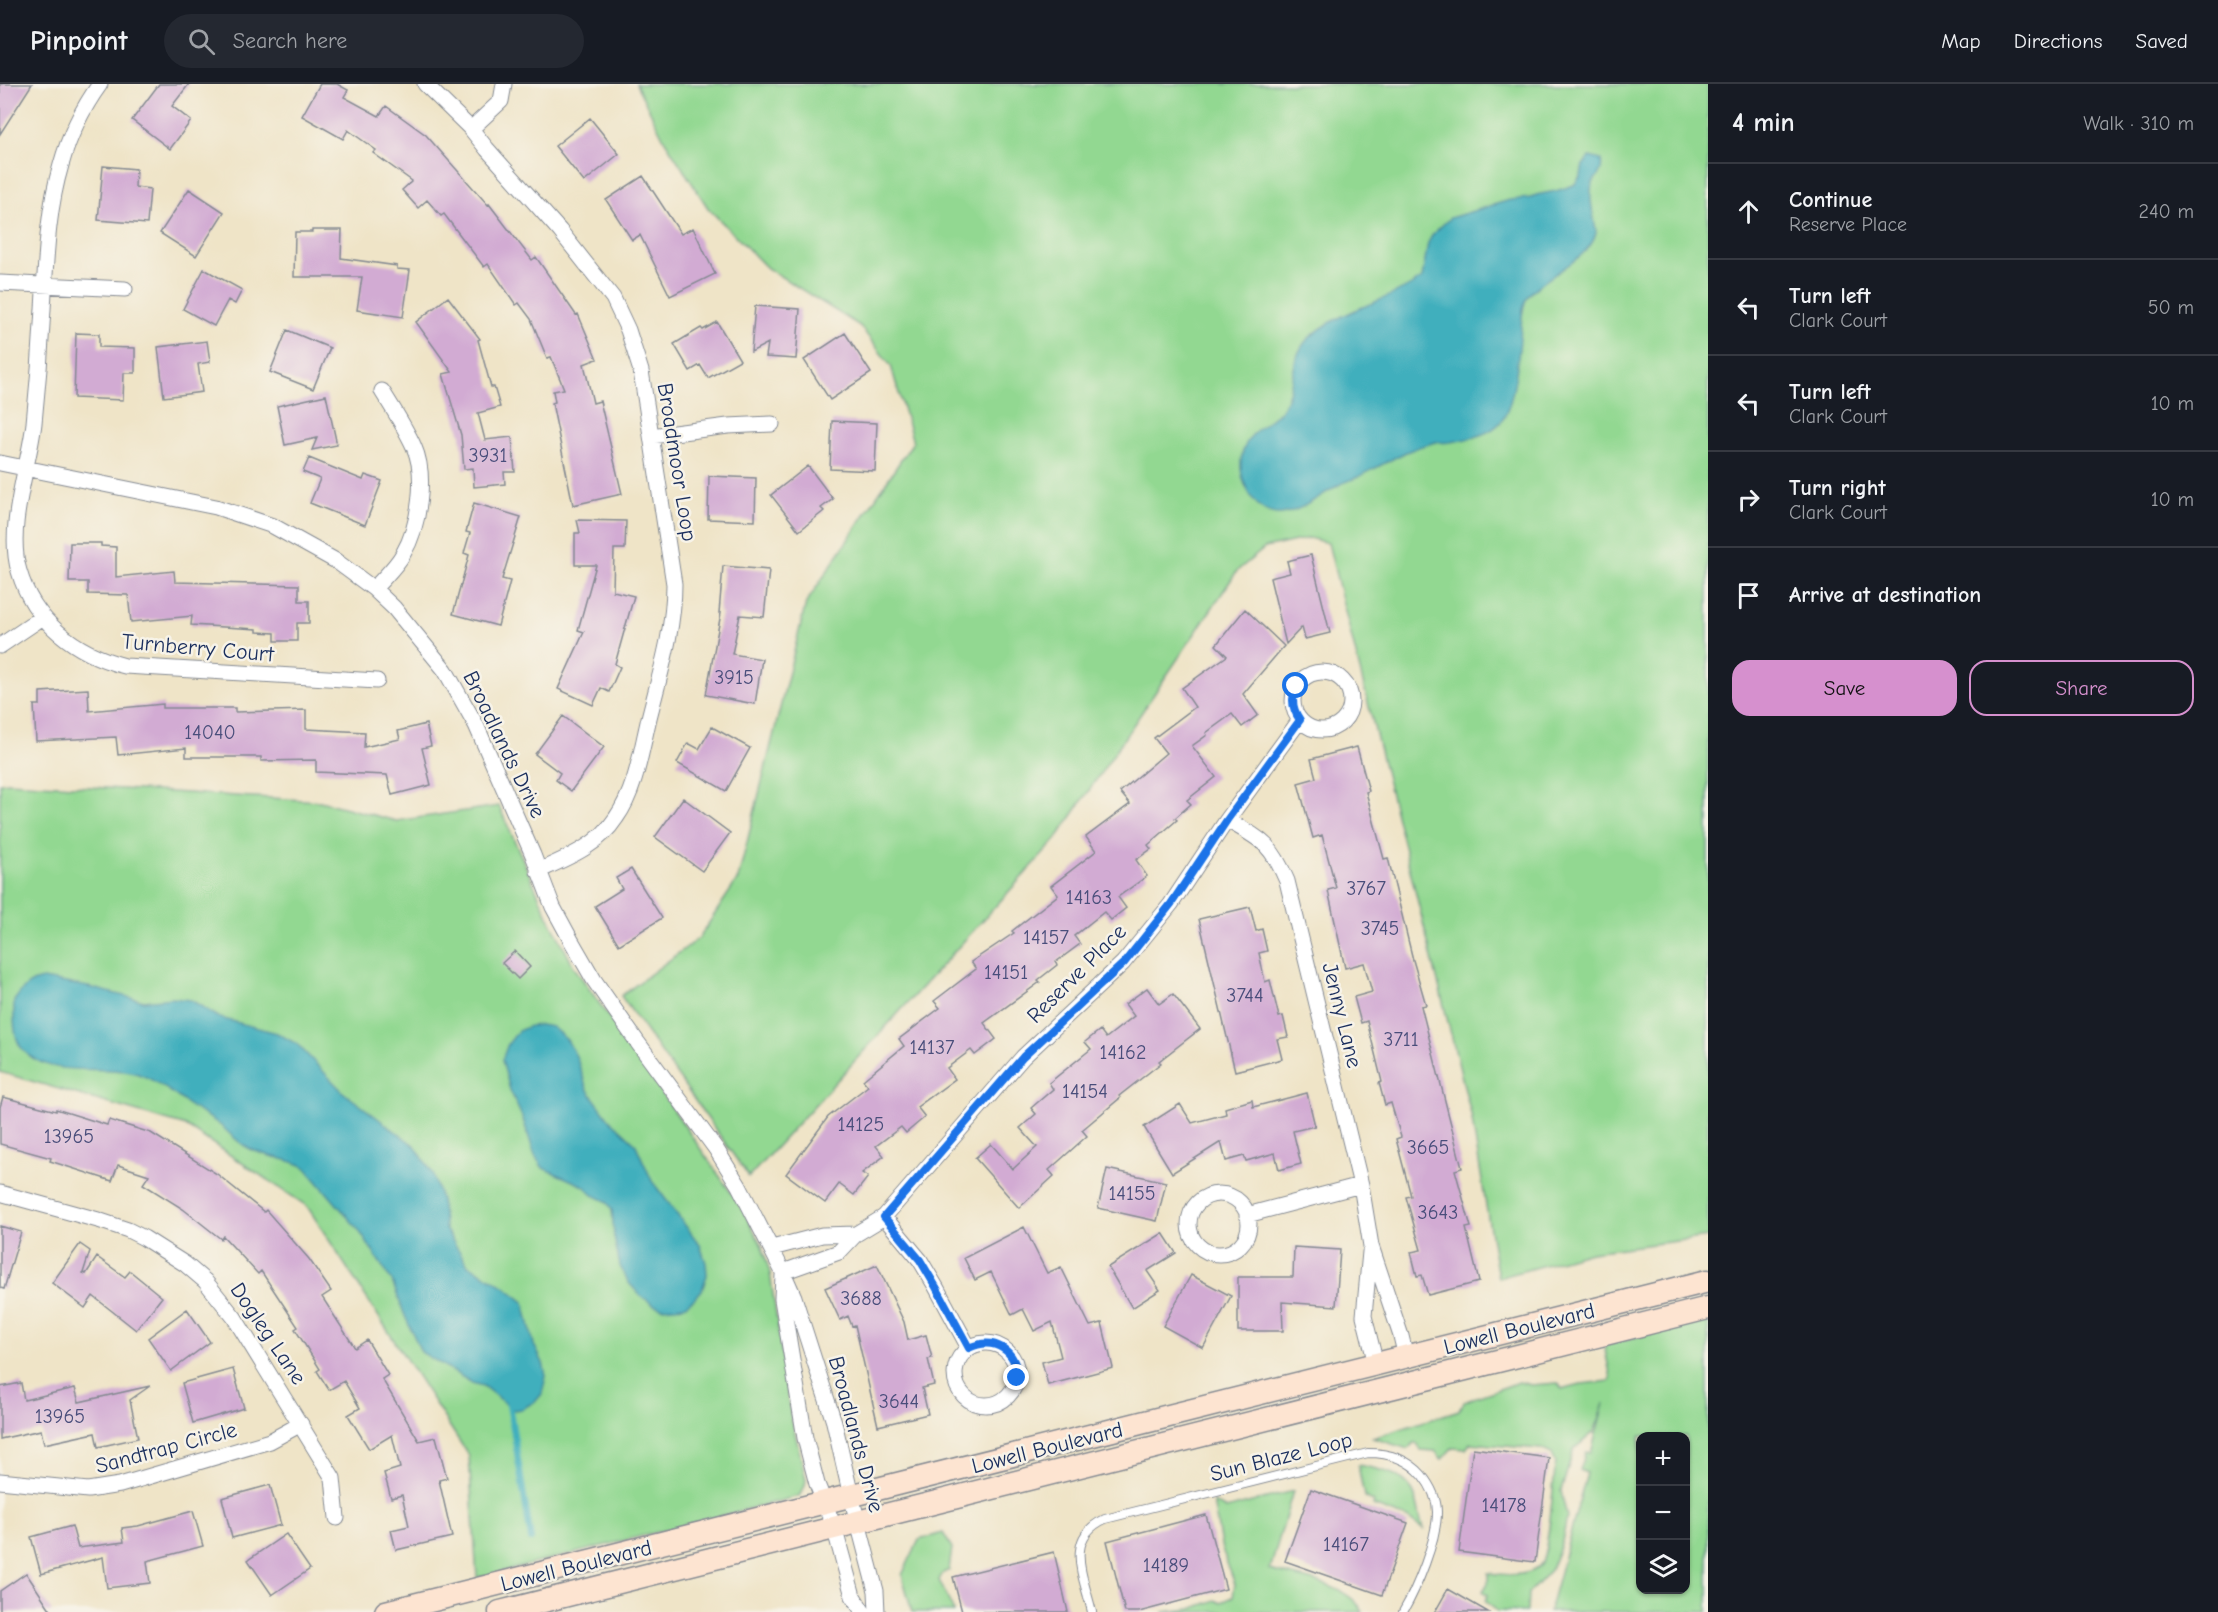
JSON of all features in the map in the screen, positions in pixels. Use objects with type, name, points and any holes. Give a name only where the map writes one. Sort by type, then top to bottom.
[{"type":"main road","name":"Lowell Boulevard","points":[[386,1612],[1708,1281]]},
{"type":"main road","name":"Lowell Boulevard","points":[[500,1612],[1708,1308]]},
{"type":"street","points":[[26,468],[34,426],[41,356],[48,227],[60,166],[78,119],[100,84]]},
{"type":"street","points":[[471,129],[501,100],[504,84]]},
{"type":"street","name":"Broadmoor Loop","points":[[432,86],[560,231],[613,298],[628,330],[641,371],[674,584],[671,628],[631,788],[616,819],[596,840],[579,853],[538,871]]},
{"type":"street","points":[[0,283],[125,289]]},
{"type":"street","points":[[374,589],[402,556],[415,526],[420,484],[414,448],[382,391]]},
{"type":"street","points":[[651,436],[728,426],[772,424]]},
{"type":"street","name":"Broadlands Drive","points":[[0,463],[216,507],[273,526],[336,561],[374,589],[394,608],[445,669],[476,725],[538,871],[572,942],[594,980],[671,1090],[716,1149],[772,1248],[795,1297],[834,1422],[876,1591],[877,1612]]},
{"type":"street","name":"Turnberry Court","points":[[26,468],[20,496],[15,542],[18,569],[29,598],[43,617],[83,651],[102,661],[125,666],[377,681]]},
{"type":"street","points":[[0,646],[43,617]]},
{"type":"street","name":"Reserve Place","points":[[783,1272],[839,1252],[856,1234],[884,1217],[1023,1057],[1124,963],[1171,904],[1227,820],[1300,720]]},
{"type":"street","name":"Jenny Lane","points":[[1227,820],[1260,838],[1277,856],[1287,881],[1361,1185],[1371,1246],[1406,1357]]},
{"type":"street","points":[[1247,1215],[1361,1185]]},
{"type":"street","name":"Dogleg Lane","points":[[0,1193],[128,1230],[185,1264],[222,1299],[333,1478],[337,1518]]},
{"type":"street","points":[[884,1217],[920,1260],[969,1348]]},
{"type":"street","name":"Reserve Place","points":[[772,1248],[822,1235],[856,1234]]},
{"type":"street","name":"Jenny Lane","points":[[1371,1246],[1364,1316],[1376,1364]]},
{"type":"street","name":"Broadlands Drive","points":[[783,1272],[782,1299],[805,1438],[817,1484],[834,1527],[853,1596],[863,1612]]},
{"type":"street","points":[[977,1344],[995,1344],[1003,1347],[1015,1360],[1017,1378],[1015,1386],[1004,1400],[987,1405],[970,1400],[963,1395],[958,1387],[956,1370],[958,1361],[969,1348],[977,1344]]},
{"type":"street","name":"Sandtrap Circle","points":[[0,1481],[88,1490],[120,1485],[261,1444],[301,1424]]},
{"type":"lane","name":"Sun Blaze Loop","points":[[1092,1612],[1078,1556],[1083,1537],[1094,1524],[1105,1519],[1368,1453],[1398,1457],[1416,1468],[1429,1484],[1436,1501],[1436,1530],[1403,1612]]},
{"type":"green space","points":[[636,84],[1708,84],[1708,1237],[1591,1252],[1498,1278],[1471,1114],[1328,543],[1309,538],[1265,548],[1237,571],[1055,841],[749,1177],[621,996],[699,938],[738,879],[806,603],[913,442],[891,366],[860,326],[767,268],[708,208],[665,141]]},
{"type":"green space","points":[[0,783],[320,801],[396,821],[499,806],[548,916],[574,967],[741,1207],[762,1246],[770,1273],[790,1412],[806,1479],[799,1496],[477,1578],[469,1456],[307,1206],[186,1126],[0,1072]]},
{"type":"green space","points":[[1708,1319],[1708,1612],[1549,1612],[1587,1473],[1580,1470],[1586,1452],[1591,1453],[1604,1403],[1594,1432],[1574,1449],[1561,1491],[1567,1517],[1562,1542],[1551,1569],[1528,1594],[1527,1612],[1497,1611],[1485,1601],[1488,1595],[1483,1591],[1488,1583],[1488,1573],[1509,1575],[1531,1572],[1541,1564],[1544,1557],[1556,1463],[1552,1454],[1541,1449],[1470,1443],[1466,1449],[1452,1448],[1442,1459],[1435,1451],[1421,1450],[1416,1443],[1408,1449],[1373,1438],[1459,1410],[1465,1401],[1519,1382],[1531,1385],[1558,1383],[1562,1389],[1581,1384],[1610,1381],[1604,1345]]},
{"type":"green space","points":[[1358,1465],[1401,1478],[1416,1500],[1423,1529],[1407,1518],[1373,1506],[1374,1502],[1364,1496]]},
{"type":"green space","points":[[1293,1491],[1270,1570],[1335,1588],[1356,1602],[1363,1612],[1163,1612],[1191,1609],[1215,1600],[1222,1603],[1233,1596],[1235,1584],[1222,1550],[1213,1502],[1226,1509]]},
{"type":"green space","points":[[943,1533],[952,1548],[949,1570],[943,1573],[939,1580],[954,1612],[912,1612],[902,1575],[919,1540]]},
{"type":"water","points":[[1590,157],[1601,160],[1601,170],[1593,182],[1591,195],[1596,233],[1592,243],[1576,260],[1528,296],[1523,311],[1513,391],[1500,423],[1490,431],[1476,436],[1463,440],[1436,442],[1410,451],[1340,485],[1301,508],[1289,512],[1278,514],[1267,511],[1256,503],[1247,489],[1242,474],[1243,451],[1250,437],[1277,414],[1285,403],[1297,357],[1307,340],[1320,329],[1348,313],[1394,294],[1422,278],[1428,243],[1433,234],[1450,218],[1510,200],[1531,198],[1574,185],[1581,176],[1583,165]]},
{"type":"water","points":[[43,979],[144,1001],[172,998],[191,1000],[220,1018],[277,1033],[297,1044],[344,1093],[415,1146],[433,1174],[441,1200],[445,1229],[468,1265],[504,1286],[524,1302],[534,1345],[543,1363],[546,1376],[542,1394],[536,1401],[522,1409],[514,1410],[483,1386],[472,1383],[421,1352],[392,1281],[358,1229],[305,1167],[252,1150],[162,1086],[139,1074],[118,1070],[50,1066],[26,1053],[16,1036],[14,1001],[26,986]]},
{"type":"water","points":[[540,1025],[552,1027],[567,1040],[576,1056],[587,1089],[609,1119],[635,1143],[652,1181],[700,1245],[707,1275],[702,1290],[684,1306],[662,1308],[640,1295],[629,1283],[620,1266],[614,1237],[612,1209],[606,1201],[593,1195],[584,1186],[543,1168],[535,1156],[523,1119],[510,1090],[502,1060],[508,1044],[518,1031]]},
{"type":"building","points":[[0,84],[32,84],[0,134]]},
{"type":"building","points":[[159,84],[189,84],[172,106],[191,121],[170,149],[132,120]]},
{"type":"building","points":[[320,84],[337,84],[348,90],[344,97],[379,116],[386,106],[426,135],[489,204],[532,260],[536,257],[576,315],[578,314],[597,359],[584,364],[593,403],[600,401],[622,494],[573,505],[552,403],[555,402],[553,391],[564,389],[551,357],[547,358],[531,319],[519,303],[516,305],[488,264],[484,267],[444,214],[441,216],[427,200],[418,208],[402,190],[412,181],[373,153],[376,150],[348,130],[343,139],[302,116]]},
{"type":"building","points":[[590,118],[619,154],[584,182],[555,146]]},
{"type":"building","points":[[103,166],[136,169],[135,187],[150,189],[147,224],[98,220]]},
{"type":"building","points":[[643,176],[681,234],[693,228],[715,274],[670,296],[640,235],[632,240],[606,200]]},
{"type":"building","points":[[189,189],[224,212],[196,256],[160,233]]},
{"type":"building","points":[[312,230],[342,230],[341,258],[410,270],[403,317],[357,310],[362,277],[294,277],[295,232],[312,232]]},
{"type":"building","points":[[204,269],[242,290],[235,304],[228,300],[214,326],[183,309]]},
{"type":"building","points":[[448,297],[480,339],[478,340],[491,387],[494,387],[500,407],[478,413],[485,440],[512,437],[515,472],[504,472],[505,484],[474,487],[473,468],[464,469],[461,435],[443,374],[452,372],[416,322]]},
{"type":"building","points":[[755,306],[800,309],[796,359],[766,357],[768,343],[751,352]]},
{"type":"building","points":[[717,322],[740,360],[708,378],[700,365],[690,371],[674,344],[701,328],[703,330]]},
{"type":"building","points":[[287,330],[330,348],[313,389],[270,372]]},
{"type":"building","points":[[76,333],[99,334],[99,347],[135,348],[135,373],[124,373],[123,400],[74,398]]},
{"type":"building","points":[[845,333],[871,373],[830,400],[804,360]]},
{"type":"building","points":[[207,341],[210,362],[198,364],[202,392],[164,397],[158,347]]},
{"type":"building","points":[[326,395],[337,445],[312,450],[317,438],[285,445],[277,406]]},
{"type":"building","points":[[832,421],[877,423],[875,471],[830,469]]},
{"type":"building","points":[[309,458],[363,480],[365,475],[382,481],[365,525],[310,503],[320,479],[303,472]]},
{"type":"building","points":[[808,466],[833,499],[821,508],[824,511],[799,531],[771,495]]},
{"type":"building","points":[[709,476],[756,478],[755,521],[708,519]]},
{"type":"building","points":[[474,503],[521,517],[502,579],[510,581],[498,626],[453,614],[469,555],[464,553],[470,533],[466,532]]},
{"type":"building","points":[[577,520],[626,521],[625,549],[614,549],[613,591],[634,596],[615,664],[620,667],[609,692],[601,688],[593,705],[558,689],[584,632],[578,630],[596,565],[575,565],[575,533],[580,533]]},
{"type":"building","points":[[70,543],[101,543],[101,546],[116,547],[116,577],[174,571],[175,582],[299,585],[299,601],[309,601],[309,623],[297,623],[297,641],[275,641],[275,633],[257,632],[257,629],[191,625],[192,616],[131,622],[128,595],[88,594],[88,582],[69,582]]},
{"type":"building","points":[[1311,555],[1330,633],[1305,639],[1302,627],[1286,644],[1270,578],[1290,573],[1287,561]]},
{"type":"building","points":[[723,566],[769,570],[764,617],[740,615],[732,654],[762,659],[755,704],[706,695],[721,613],[719,613]]},
{"type":"building","points":[[1245,609],[1284,646],[1243,694],[1258,715],[1242,727],[1232,714],[1192,746],[1216,777],[1187,800],[1191,804],[1175,818],[1177,820],[1148,845],[1151,849],[1136,860],[1147,876],[1118,897],[1126,908],[1111,920],[1104,912],[1074,936],[1080,944],[1056,962],[1057,965],[1038,980],[1040,982],[984,1023],[996,1039],[975,1055],[971,1050],[947,1068],[955,1079],[917,1107],[925,1117],[906,1133],[901,1127],[876,1146],[884,1156],[862,1173],[868,1177],[854,1195],[839,1184],[825,1203],[786,1174],[828,1117],[868,1086],[863,1080],[904,1046],[899,1039],[940,1008],[934,1001],[976,969],[971,962],[1014,933],[1012,931],[1058,895],[1051,886],[1096,851],[1086,837],[1130,804],[1120,792],[1166,753],[1154,738],[1195,707],[1182,688],[1227,656],[1216,645]]},
{"type":"building","points":[[88,689],[89,711],[163,704],[163,708],[235,708],[235,712],[306,710],[306,729],[365,732],[364,747],[400,739],[398,731],[426,724],[431,746],[422,748],[431,785],[392,795],[387,775],[316,772],[316,760],[261,761],[261,757],[186,757],[186,748],[118,755],[116,737],[36,741],[34,705],[40,705],[40,692]]},
{"type":"building","points":[[563,716],[604,747],[571,791],[556,780],[560,773],[535,754]]},
{"type":"building","points":[[712,727],[750,748],[726,791],[677,763],[688,743],[699,749]]},
{"type":"building","points":[[1357,747],[1369,791],[1366,792],[1384,859],[1388,858],[1426,1005],[1421,1006],[1462,1168],[1455,1170],[1471,1227],[1466,1228],[1479,1282],[1428,1295],[1422,1275],[1417,1276],[1411,1252],[1421,1250],[1406,1197],[1411,1196],[1396,1139],[1401,1137],[1391,1103],[1385,1105],[1379,1083],[1382,1082],[1367,1021],[1361,1023],[1354,997],[1372,992],[1364,963],[1345,968],[1328,890],[1336,888],[1322,835],[1313,838],[1298,783],[1316,778],[1311,759]]},
{"type":"building","points":[[683,798],[730,833],[702,871],[655,837]]},
{"type":"building","points":[[631,869],[662,918],[619,945],[595,906],[622,889],[616,878]]},
{"type":"building","points":[[1250,907],[1256,931],[1262,929],[1267,951],[1259,953],[1265,982],[1270,980],[1279,1017],[1283,1016],[1288,1037],[1277,1039],[1282,1059],[1235,1071],[1199,919]]},
{"type":"building","points":[[515,951],[530,967],[518,979],[502,963]]},
{"type":"building","points":[[1147,988],[1159,1004],[1173,994],[1200,1029],[1159,1061],[1161,1063],[1119,1096],[1120,1098],[1082,1130],[1087,1136],[1049,1170],[1054,1176],[1019,1208],[975,1158],[991,1144],[1013,1169],[1037,1147],[1020,1128],[1036,1114],[1031,1108],[1053,1089],[1049,1083],[1091,1049],[1085,1042],[1100,1030],[1106,1038],[1134,1016],[1125,1004]]},
{"type":"building","points":[[1307,1093],[1315,1126],[1293,1131],[1301,1164],[1279,1170],[1275,1153],[1246,1161],[1244,1156],[1226,1161],[1221,1142],[1172,1173],[1144,1127],[1180,1104],[1192,1123],[1226,1114],[1225,1108],[1252,1100],[1253,1107]]},
{"type":"building","points":[[3,1097],[56,1111],[56,1109],[107,1125],[109,1120],[151,1133],[217,1174],[264,1212],[266,1210],[309,1259],[331,1291],[322,1297],[355,1348],[367,1340],[388,1375],[382,1379],[419,1441],[436,1437],[447,1478],[439,1480],[452,1537],[396,1550],[391,1530],[409,1526],[402,1495],[391,1498],[384,1473],[400,1468],[392,1435],[369,1449],[348,1415],[360,1408],[344,1381],[329,1390],[317,1371],[320,1369],[295,1329],[298,1327],[261,1271],[258,1274],[223,1236],[221,1239],[183,1209],[143,1184],[149,1175],[118,1165],[112,1181],[50,1161],[51,1158],[0,1144],[0,1107]]},
{"type":"building","points":[[1107,1169],[1166,1182],[1157,1221],[1098,1208]]},
{"type":"building","points":[[0,1226],[21,1232],[4,1289],[0,1288]]},
{"type":"building","points":[[1024,1227],[1047,1273],[1061,1267],[1090,1326],[1102,1323],[1113,1368],[1048,1385],[1042,1362],[1061,1357],[1052,1322],[1034,1331],[1023,1309],[1012,1315],[991,1272],[975,1280],[964,1258]]},
{"type":"building","points":[[1163,1233],[1176,1253],[1147,1271],[1160,1290],[1132,1308],[1108,1267]]},
{"type":"building","points":[[80,1244],[90,1251],[83,1273],[86,1274],[97,1257],[125,1277],[130,1271],[162,1297],[136,1330],[93,1296],[85,1308],[52,1283]]},
{"type":"building","points":[[1294,1247],[1340,1250],[1336,1306],[1282,1302],[1283,1331],[1238,1331],[1238,1277],[1293,1277]]},
{"type":"building","points":[[877,1265],[904,1322],[908,1340],[926,1335],[932,1358],[928,1359],[934,1385],[922,1388],[928,1414],[878,1426],[855,1325],[852,1326],[848,1316],[840,1320],[825,1288]]},
{"type":"building","points":[[1191,1275],[1231,1296],[1203,1348],[1163,1326]]},
{"type":"building","points":[[187,1309],[210,1342],[171,1371],[148,1338]]},
{"type":"building","points":[[233,1369],[244,1408],[193,1423],[182,1383]]},
{"type":"building","points":[[21,1383],[24,1400],[75,1388],[79,1402],[150,1386],[130,1400],[138,1438],[98,1447],[95,1433],[44,1444],[41,1430],[0,1439],[0,1387]]},
{"type":"building","points":[[1473,1448],[1549,1458],[1535,1562],[1459,1552]]},
{"type":"building","points":[[270,1485],[281,1525],[232,1538],[222,1498]]},
{"type":"building","points":[[1311,1489],[1408,1523],[1382,1595],[1285,1561]]},
{"type":"building","points":[[193,1511],[203,1546],[147,1561],[150,1583],[107,1588],[103,1557],[41,1574],[31,1537],[72,1526],[78,1548],[124,1542],[122,1528]]},
{"type":"building","points":[[1206,1515],[1226,1589],[1139,1612],[1125,1612],[1107,1541]]},
{"type":"building","points":[[286,1534],[310,1569],[272,1595],[248,1560]]},
{"type":"building","points":[[1054,1552],[1068,1612],[962,1612],[953,1577]]},
{"type":"building","points":[[26,1573],[52,1612],[0,1612],[0,1591]]},
{"type":"building","points":[[1448,1589],[1488,1612],[1435,1612]]},
{"type":"waterway","points":[[508,1398],[531,1539]]},
{"type":"route","points":[[1017,1378],[1015,1360],[1003,1347],[986,1343],[969,1348],[920,1260],[884,1217],[1023,1057],[1124,963],[1171,904],[1227,820],[1300,720],[1293,700],[1296,686]]}]
